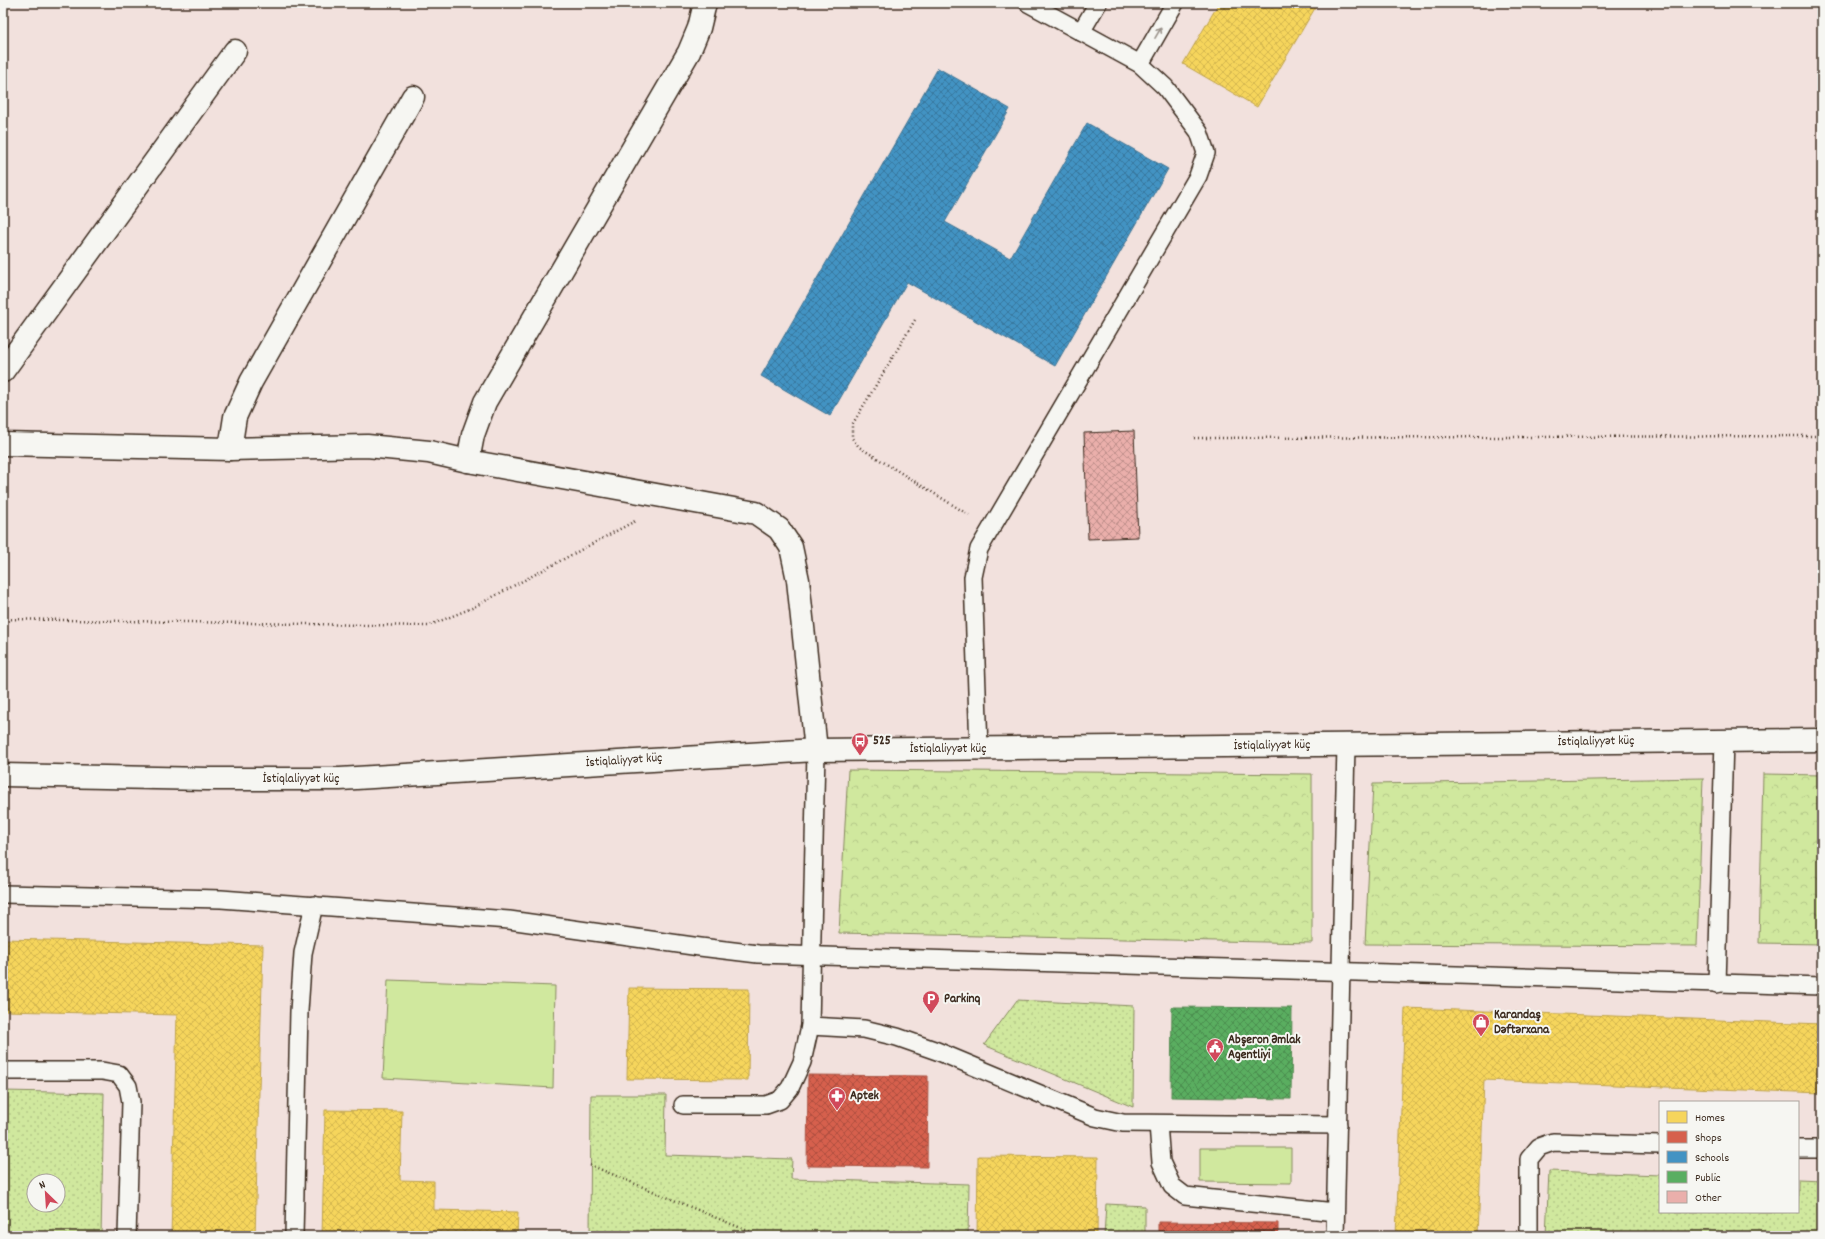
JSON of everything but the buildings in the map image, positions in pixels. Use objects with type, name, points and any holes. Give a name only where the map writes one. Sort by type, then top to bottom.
[{"type":"street","points":[[468,461],[473,435],[484,402],[689,52],[699,28],[705,3]]},
{"type":"street","points":[[3,372],[235,51]]},
{"type":"street","points":[[230,449],[235,416],[251,382],[413,97]]},
{"type":"street","points":[[3,444],[230,449],[367,446],[429,452],[468,461],[756,513],[779,529],[791,547],[798,580],[816,750]]},
{"type":"street","name":"İstiqlaliyyət küç","points":[[3,775],[207,779],[340,779],[816,750],[1822,740]]},
{"type":"lane","points":[[979,749],[973,578],[979,549],[1198,176],[1206,153],[1199,132],[1165,87],[1140,64],[1028,3]]},
{"type":"lane","points":[[1081,32],[1098,3]]},
{"type":"lane","points":[[1140,64],[1175,3]]},
{"type":"lane","points":[[1717,984],[1724,740]]},
{"type":"lane","points":[[1335,1236],[1346,745]]},
{"type":"lane","points":[[683,1105],[766,1105],[780,1100],[790,1088],[802,1062],[810,1026],[816,750]]},
{"type":"lane","points":[[3,894],[221,899],[509,920],[758,954],[1822,986]]},
{"type":"lane","points":[[294,1236],[299,1011],[303,953],[314,905]]},
{"type":"lane","points":[[810,1026],[864,1029],[897,1037],[937,1051],[1095,1117],[1123,1123],[1338,1125]]},
{"type":"lane","points":[[3,1071],[102,1071],[119,1074],[128,1086],[130,1102],[128,1236]]},
{"type":"lane","points":[[1158,1124],[1161,1162],[1172,1186],[1185,1196],[1336,1212]]},
{"type":"lane","points":[[1529,1236],[1529,1159],[1539,1147],[1553,1142],[1659,1145]]},
{"type":"lane","points":[[1799,1149],[1822,1150]]},
{"type":"path","points":[[915,320],[852,425],[852,438],[859,447],[992,528]]},
{"type":"path","points":[[1194,438],[1822,436]]},
{"type":"path","points":[[3,620],[428,626],[472,608],[643,516],[659,496]]},
{"type":"path","points":[[590,1165],[760,1236]]},
{"type":"green space","points":[[848,770],[1312,774],[1312,943],[839,933]]},
{"type":"green space","points":[[1763,774],[1822,775],[1822,944],[1759,943]]},
{"type":"green space","points":[[1703,778],[1697,946],[1365,944],[1373,784]]},
{"type":"green space","points":[[388,980],[555,986],[553,1088],[383,1078]]},
{"type":"green space","points":[[1017,1000],[1134,1006],[1133,1107],[984,1045]]},
{"type":"green space","points":[[3,1091],[104,1093],[101,1236],[3,1236]]},
{"type":"green space","points":[[591,1095],[666,1095],[665,1155],[792,1159],[791,1179],[969,1184],[968,1236],[590,1236]]},
{"type":"green space","points":[[1200,1148],[1291,1148],[1291,1183],[1200,1182]]},
{"type":"green space","points":[[1549,1171],[1659,1175],[1659,1213],[1799,1213],[1799,1179],[1822,1180],[1822,1236],[1546,1236]]},
{"type":"green space","points":[[1106,1204],[1145,1206],[1145,1236],[1104,1236]]},
{"type":"place","name":"525","points":[[860,756]]},
{"type":"place","name":"Parkinq","points":[[931,1014]]},
{"type":"place","name":"Karandaş Dəftərxana","points":[[1481,1037]]},
{"type":"place","name":"Abşeron Əmlak Agentliyi","points":[[1215,1062]]},
{"type":"place","name":"Aptek","points":[[837,1111]]}]
